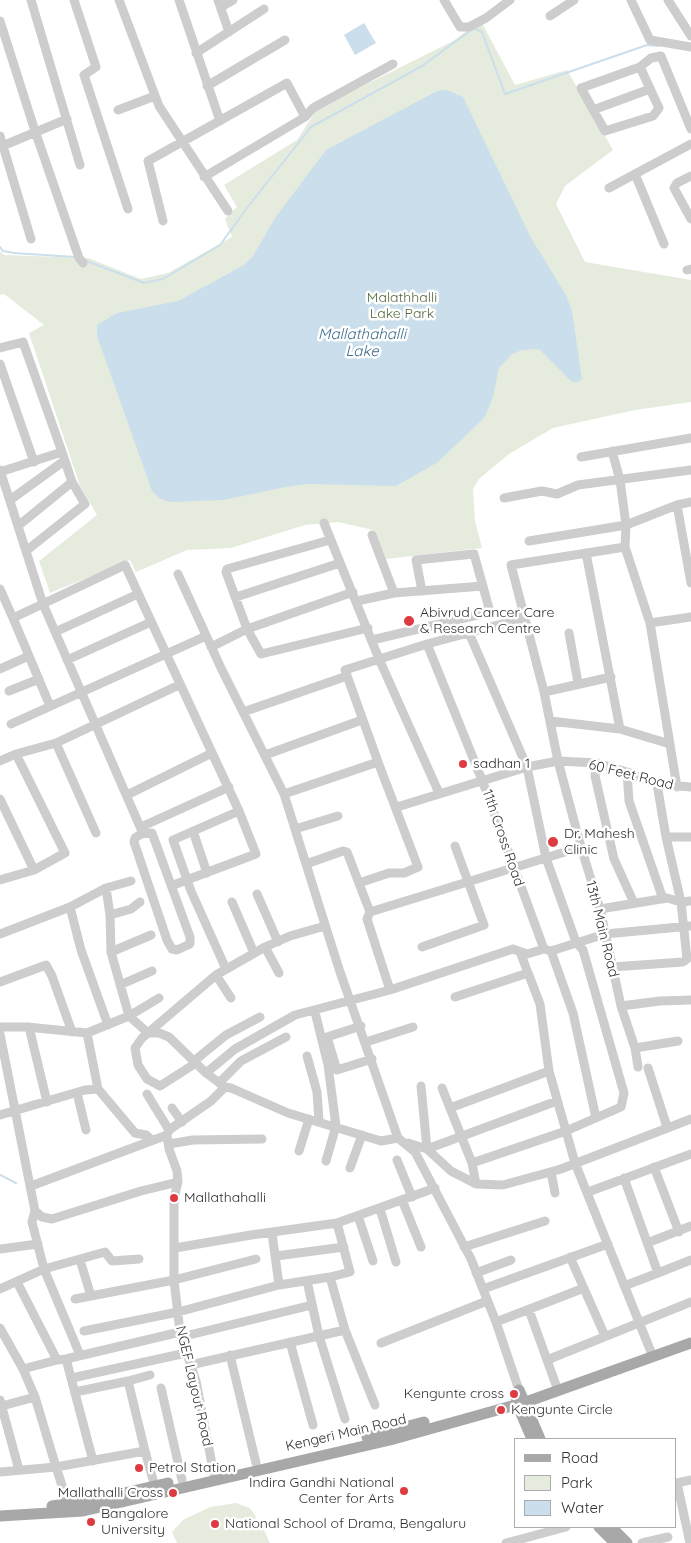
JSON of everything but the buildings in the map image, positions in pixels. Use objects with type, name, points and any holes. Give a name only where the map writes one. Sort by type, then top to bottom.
[{"type":"main road","name":"Kengeri Main Road","points":[[0,1516],[83,1511],[256,1463],[343,1444],[520,1398],[691,1336]]},
{"type":"main road","name":"Kengeri Main Road","points":[[0,1509],[68,1504],[390,1440],[691,1343]]},
{"type":"main road","points":[[520,1398],[532,1438]]},
{"type":"main road","points":[[520,1398],[540,1438]]},
{"type":"main road","points":[[600,1528],[615,1543]]},
{"type":"main road","points":[[612,1528],[627,1543]]},
{"type":"street","points":[[30,0],[80,165]]},
{"type":"street","points":[[74,0],[96,67],[84,75],[128,209]]},
{"type":"street","points":[[119,0],[155,96],[204,177],[228,211]]},
{"type":"street","points":[[179,0],[220,121]]},
{"type":"street","points":[[229,32],[219,4],[233,0]]},
{"type":"street","points":[[444,0],[460,27],[469,26],[482,20],[510,0]]},
{"type":"street","points":[[550,16],[574,0]]},
{"type":"street","points":[[630,0],[650,40],[691,47]]},
{"type":"street","points":[[668,0],[691,36]]},
{"type":"street","points":[[196,52],[264,9]]},
{"type":"street","points":[[0,21],[35,132],[79,258],[83,263]]},
{"type":"street","points":[[207,86],[285,40]]},
{"type":"street","points":[[640,67],[659,108],[653,116],[605,131],[581,88],[640,67],[651,58],[661,56],[691,129]]},
{"type":"street","points":[[204,177],[305,117],[313,108],[393,64]]},
{"type":"street","points":[[164,221],[148,161],[287,83],[305,117]]},
{"type":"street","points":[[593,110],[650,89]]},
{"type":"street","points":[[118,110],[155,96]]},
{"type":"street","points":[[2,146],[66,119]]},
{"type":"street","points":[[0,136],[31,239]]},
{"type":"street","points":[[609,188],[691,144]]},
{"type":"street","points":[[635,174],[664,244]]},
{"type":"street","points":[[691,176],[677,183],[674,188],[691,219]]},
{"type":"street","points":[[0,348],[23,342],[72,482],[85,504],[26,551]]},
{"type":"street","points":[[0,364],[34,462]]},
{"type":"street","points":[[581,457],[691,438]]},
{"type":"street","points":[[62,452],[0,472],[43,604],[141,830]]},
{"type":"street","points":[[612,452],[620,480],[626,525],[626,547],[650,623],[676,787]]},
{"type":"street","points":[[10,500],[64,461]]},
{"type":"street","points":[[504,498],[542,491],[557,494],[578,485],[691,470]]},
{"type":"street","points":[[18,526],[72,482]]},
{"type":"street","points":[[529,540],[626,525],[677,504],[691,502]]},
{"type":"street","points":[[677,504],[691,584]]},
{"type":"street","points":[[324,523],[368,628],[378,659],[438,793]]},
{"type":"street","points":[[372,535],[394,593]]},
{"type":"street","points":[[330,540],[227,569],[226,572],[247,628],[261,654],[368,628]]},
{"type":"street","points":[[620,729],[586,553],[626,547]]},
{"type":"street","name":"13th Main Road","points":[[586,553],[512,565],[544,692],[558,762],[600,909],[621,1006],[638,1067]]},
{"type":"street","points":[[372,640],[490,612],[474,554],[416,560],[422,591]]},
{"type":"street","points":[[236,597],[340,563]]},
{"type":"street","points":[[13,618],[125,565],[179,685],[229,787],[256,854],[176,884]]},
{"type":"street","points":[[178,574],[211,647],[284,794],[326,926],[400,1140],[415,1152],[464,1247],[496,1322],[520,1398]]},
{"type":"street","points":[[211,647],[247,628],[355,596],[483,586]]},
{"type":"street","points":[[0,589],[50,706]]},
{"type":"street","points":[[55,632],[138,594]]},
{"type":"street","points":[[650,623],[691,617]]},
{"type":"street","points":[[359,883],[390,873],[404,872],[418,867],[345,670],[427,644],[524,618]]},
{"type":"street","points":[[67,660],[151,622]]},
{"type":"street","points":[[469,633],[527,767],[546,858],[576,942],[583,950],[624,1093],[621,1107],[566,1131],[472,1163]]},
{"type":"street","points":[[569,634],[578,684]]},
{"type":"street","points":[[11,724],[206,636]]},
{"type":"street","name":"11th Cross Road","points":[[427,644],[482,780],[512,867],[548,950],[572,1013],[596,1118]]},
{"type":"street","points":[[0,669],[29,656]]},
{"type":"street","points":[[243,712],[347,676]]},
{"type":"street","points":[[544,692],[611,677]]},
{"type":"street","points":[[9,691],[39,679]]},
{"type":"street","points":[[0,761],[16,754],[56,744],[179,685]]},
{"type":"street","points":[[265,756],[362,720]]},
{"type":"street","points":[[550,721],[620,729],[670,744]]},
{"type":"street","points":[[56,744],[96,832]]},
{"type":"street","points":[[127,795],[212,753]]},
{"type":"street","points":[[0,880],[34,870],[65,853],[16,754]]},
{"type":"street","points":[[284,794],[378,762]]},
{"type":"street","name":"60 Feet Road","points":[[397,808],[438,793],[527,767],[558,762],[597,763],[628,772],[658,784],[691,787]]},
{"type":"street","points":[[597,763],[595,776],[614,858],[634,903]]},
{"type":"street","points":[[628,772],[630,801],[663,899]]},
{"type":"street","points":[[612,967],[686,961],[688,955],[688,927],[666,838],[658,784]]},
{"type":"street","points":[[141,830],[152,832],[155,835],[190,937],[190,944],[177,950],[172,950],[167,940],[134,838],[141,830],[229,787]]},
{"type":"street","points":[[0,800],[34,870]]},
{"type":"street","points":[[226,969],[187,880],[173,840],[239,811]]},
{"type":"street","points":[[295,829],[338,816]]},
{"type":"street","points":[[193,831],[207,873]]},
{"type":"street","points":[[666,838],[691,837]]},
{"type":"street","points":[[422,947],[484,925],[455,846]]},
{"type":"street","points":[[370,912],[581,847]]},
{"type":"street","points":[[306,864],[345,850],[370,912],[367,919],[390,990]]},
{"type":"street","points":[[0,934],[70,907],[106,888],[131,881]]},
{"type":"street","points":[[106,888],[112,952],[128,1016],[148,1033],[159,1032],[169,1037],[206,1073],[222,1085],[288,1113],[381,1141],[400,1140],[427,1149],[451,1171],[476,1184],[503,1185],[551,1172],[691,1119]]},
{"type":"street","points":[[257,894],[278,942]]},
{"type":"street","points":[[600,909],[663,899],[681,902],[691,901]]},
{"type":"street","points":[[110,915],[131,908],[140,902]]},
{"type":"street","points":[[232,902],[254,954]]},
{"type":"street","points":[[70,907],[81,950],[108,1025]]},
{"type":"street","points":[[260,1017],[226,1035],[195,1062],[160,1086],[147,1079],[138,1065],[135,1048],[137,1043],[216,975],[265,947],[290,936],[326,926]]},
{"type":"street","points":[[206,1073],[235,1049],[295,1016],[352,1002],[513,949],[527,954],[605,934],[688,927]]},
{"type":"street","points":[[112,952],[150,935]]},
{"type":"street","points":[[265,947],[279,973]]},
{"type":"street","points":[[520,952],[540,1004],[549,1071],[575,1163],[651,1352]]},
{"type":"street","points":[[0,982],[46,965],[52,976],[72,1032]]},
{"type":"street","points":[[120,985],[152,971]]},
{"type":"street","points":[[455,997],[528,973]]},
{"type":"street","points":[[216,975],[231,998]]},
{"type":"street","points":[[0,1027],[29,1027],[87,1033],[128,1016],[159,998]]},
{"type":"street","points":[[621,1006],[660,1000],[691,1000]]},
{"type":"street","points":[[314,1012],[328,1065],[336,1126],[326,1161]]},
{"type":"street","points":[[361,1026],[327,1037],[337,1070],[372,1059]]},
{"type":"street","points":[[29,1027],[47,1102]]},
{"type":"street","points":[[366,1042],[413,1027]]},
{"type":"street","points":[[87,1033],[98,1089],[135,1134],[146,1135],[152,1140]]},
{"type":"street","points":[[0,1034],[31,1186],[35,1211],[32,1222],[44,1269],[80,1355]]},
{"type":"street","points":[[168,1136],[182,1122],[211,1101],[241,1061],[286,1037]]},
{"type":"street","points":[[634,1048],[678,1041]]},
{"type":"street","points":[[306,1056],[317,1092],[319,1121]]},
{"type":"street","points":[[648,1068],[667,1127]]},
{"type":"street","points":[[450,1108],[549,1071]]},
{"type":"street","points":[[420,1086],[427,1149]]},
{"type":"street","points":[[442,1088],[472,1163],[476,1184]]},
{"type":"street","points":[[0,1115],[77,1093],[98,1089]]},
{"type":"street","points":[[77,1093],[86,1130]]},
{"type":"street","points":[[35,1211],[42,1218],[52,1219],[141,1191],[178,1182],[168,1136],[147,1094]]},
{"type":"street","points":[[427,1149],[557,1101]]},
{"type":"street","points":[[172,1108],[182,1122]]},
{"type":"street","points":[[299,1151],[310,1119]]},
{"type":"street","points":[[350,1168],[362,1135]]},
{"type":"street","points":[[31,1186],[152,1140],[168,1136],[194,1140],[262,1139]]},
{"type":"street","points":[[588,1192],[691,1154]]},
{"type":"street","points":[[397,1160],[412,1197]]},
{"type":"street","points":[[654,1167],[679,1232]]},
{"type":"street","points":[[551,1172],[555,1193]]},
{"type":"street","points":[[624,1178],[658,1273]]},
{"type":"street","name":"NGEF Layout Road","points":[[178,1182],[174,1198],[174,1280],[181,1334],[196,1381],[214,1476]]},
{"type":"street","points":[[175,1248],[337,1223],[435,1188]]},
{"type":"street","points":[[402,1200],[421,1246]]},
{"type":"street","points":[[380,1209],[396,1262]]},
{"type":"street","points":[[358,1216],[373,1261]]},
{"type":"street","points":[[464,1247],[545,1222]]},
{"type":"street","points":[[84,1331],[178,1312],[279,1285],[350,1272],[337,1223]]},
{"type":"street","points":[[647,1243],[691,1226]]},
{"type":"street","points":[[272,1233],[279,1285]]},
{"type":"street","points":[[0,1249],[38,1244]]},
{"type":"street","points":[[483,1289],[608,1244]]},
{"type":"street","points":[[276,1256],[344,1247]]},
{"type":"street","points":[[0,1289],[44,1269],[106,1252],[112,1261],[139,1259]]},
{"type":"street","points":[[570,1257],[605,1336]]},
{"type":"street","points":[[75,1299],[174,1280],[256,1259]]},
{"type":"street","points":[[80,1260],[90,1296]]},
{"type":"street","points":[[476,1273],[511,1260]]},
{"type":"street","points":[[624,1286],[691,1260]]},
{"type":"street","points":[[330,1277],[346,1330],[375,1405]]},
{"type":"street","points":[[307,1280],[319,1336],[345,1419]]},
{"type":"street","points":[[17,1282],[72,1378],[93,1461]]},
{"type":"street","points":[[496,1322],[584,1288]]},
{"type":"street","points":[[381,1343],[488,1301]]},
{"type":"street","points":[[547,1360],[691,1302]]},
{"type":"street","points":[[23,1369],[312,1305]]},
{"type":"street","points":[[530,1310],[556,1386]]},
{"type":"street","points":[[0,1328],[23,1369],[34,1397],[68,1504]]},
{"type":"street","points":[[190,1365],[346,1330]]},
{"type":"street","points":[[290,1342],[313,1425]]},
{"type":"street","points":[[72,1378],[186,1353]]},
{"type":"street","points":[[230,1355],[256,1463]]},
{"type":"street","points":[[75,1392],[150,1375]]},
{"type":"street","points":[[128,1381],[155,1487]]},
{"type":"street","points":[[162,1388],[182,1480]]},
{"type":"street","points":[[19,1470],[1,1403],[34,1397]]},
{"type":"street","points":[[0,1472],[56,1467],[145,1451]]},
{"type":"street","points":[[690,1543],[687,1513],[677,1483],[691,1480]]},
{"type":"street","points":[[506,1543],[562,1528]]},
{"type":"street","points":[[642,1543],[668,1537]]},
{"type":"green space","name":"Malathhalli Lake Park","points":[[476,24],[483,25],[515,85],[567,70],[613,150],[565,186],[556,204],[585,262],[691,280],[691,402],[635,410],[553,428],[509,454],[479,479],[473,489],[475,521],[482,548],[386,559],[373,530],[338,522],[305,525],[231,548],[187,550],[136,572],[130,560],[50,593],[39,561],[97,515],[80,486],[29,333],[44,325],[4,294],[0,295],[0,251],[4,255],[88,258],[141,279],[168,273],[232,237],[225,219],[237,207],[224,185],[297,140],[317,109],[453,41]]},
{"type":"green space","points":[[236,1503],[250,1508],[270,1543],[177,1543],[172,1532],[183,1520],[210,1507]]},
{"type":"water","points":[[364,23],[376,43],[355,55],[344,35]]},
{"type":"water","name":"Mallathahalli Lake","points":[[447,90],[463,97],[531,238],[566,295],[572,311],[582,379],[578,382],[572,382],[539,349],[522,350],[512,354],[499,368],[493,397],[485,417],[438,462],[396,486],[308,484],[224,500],[169,502],[159,498],[152,491],[97,336],[97,325],[117,313],[178,301],[244,265],[253,256],[275,218],[326,150],[437,91]]},
{"type":"waterway","points":[[474,28],[482,32],[505,94],[647,45],[659,46]]},
{"type":"waterway","points":[[84,260],[144,283],[163,279],[220,245],[311,127],[422,66],[470,31]]},
{"type":"waterway","points":[[0,247],[3,251],[14,253],[75,257]]},
{"type":"waterway","points":[[0,1175],[16,1183]]},
{"type":"place","name":"Abivrud Cancer Care & Research Centre","points":[[409,621]]},
{"type":"place","name":"sadhan 1","points":[[463,764]]},
{"type":"place","name":"Dr. Mahesh Clinic","points":[[553,842]]},
{"type":"place","name":"Mallathahalli","points":[[174,1198]]},
{"type":"place","name":"Kengunte cross","points":[[514,1394]]},
{"type":"place","name":"Kengunte Circle","points":[[501,1410]]},
{"type":"place","name":"Petrol Station","points":[[139,1468]]},
{"type":"place","name":"Indira Gandhi National Center for Arts","points":[[404,1491]]},
{"type":"place","name":"Mallathalli Cross","points":[[173,1493]]},
{"type":"place","name":"Bangalore University","points":[[91,1522]]},
{"type":"place","name":"National School of Drama, Bengaluru","points":[[215,1524]]}]
